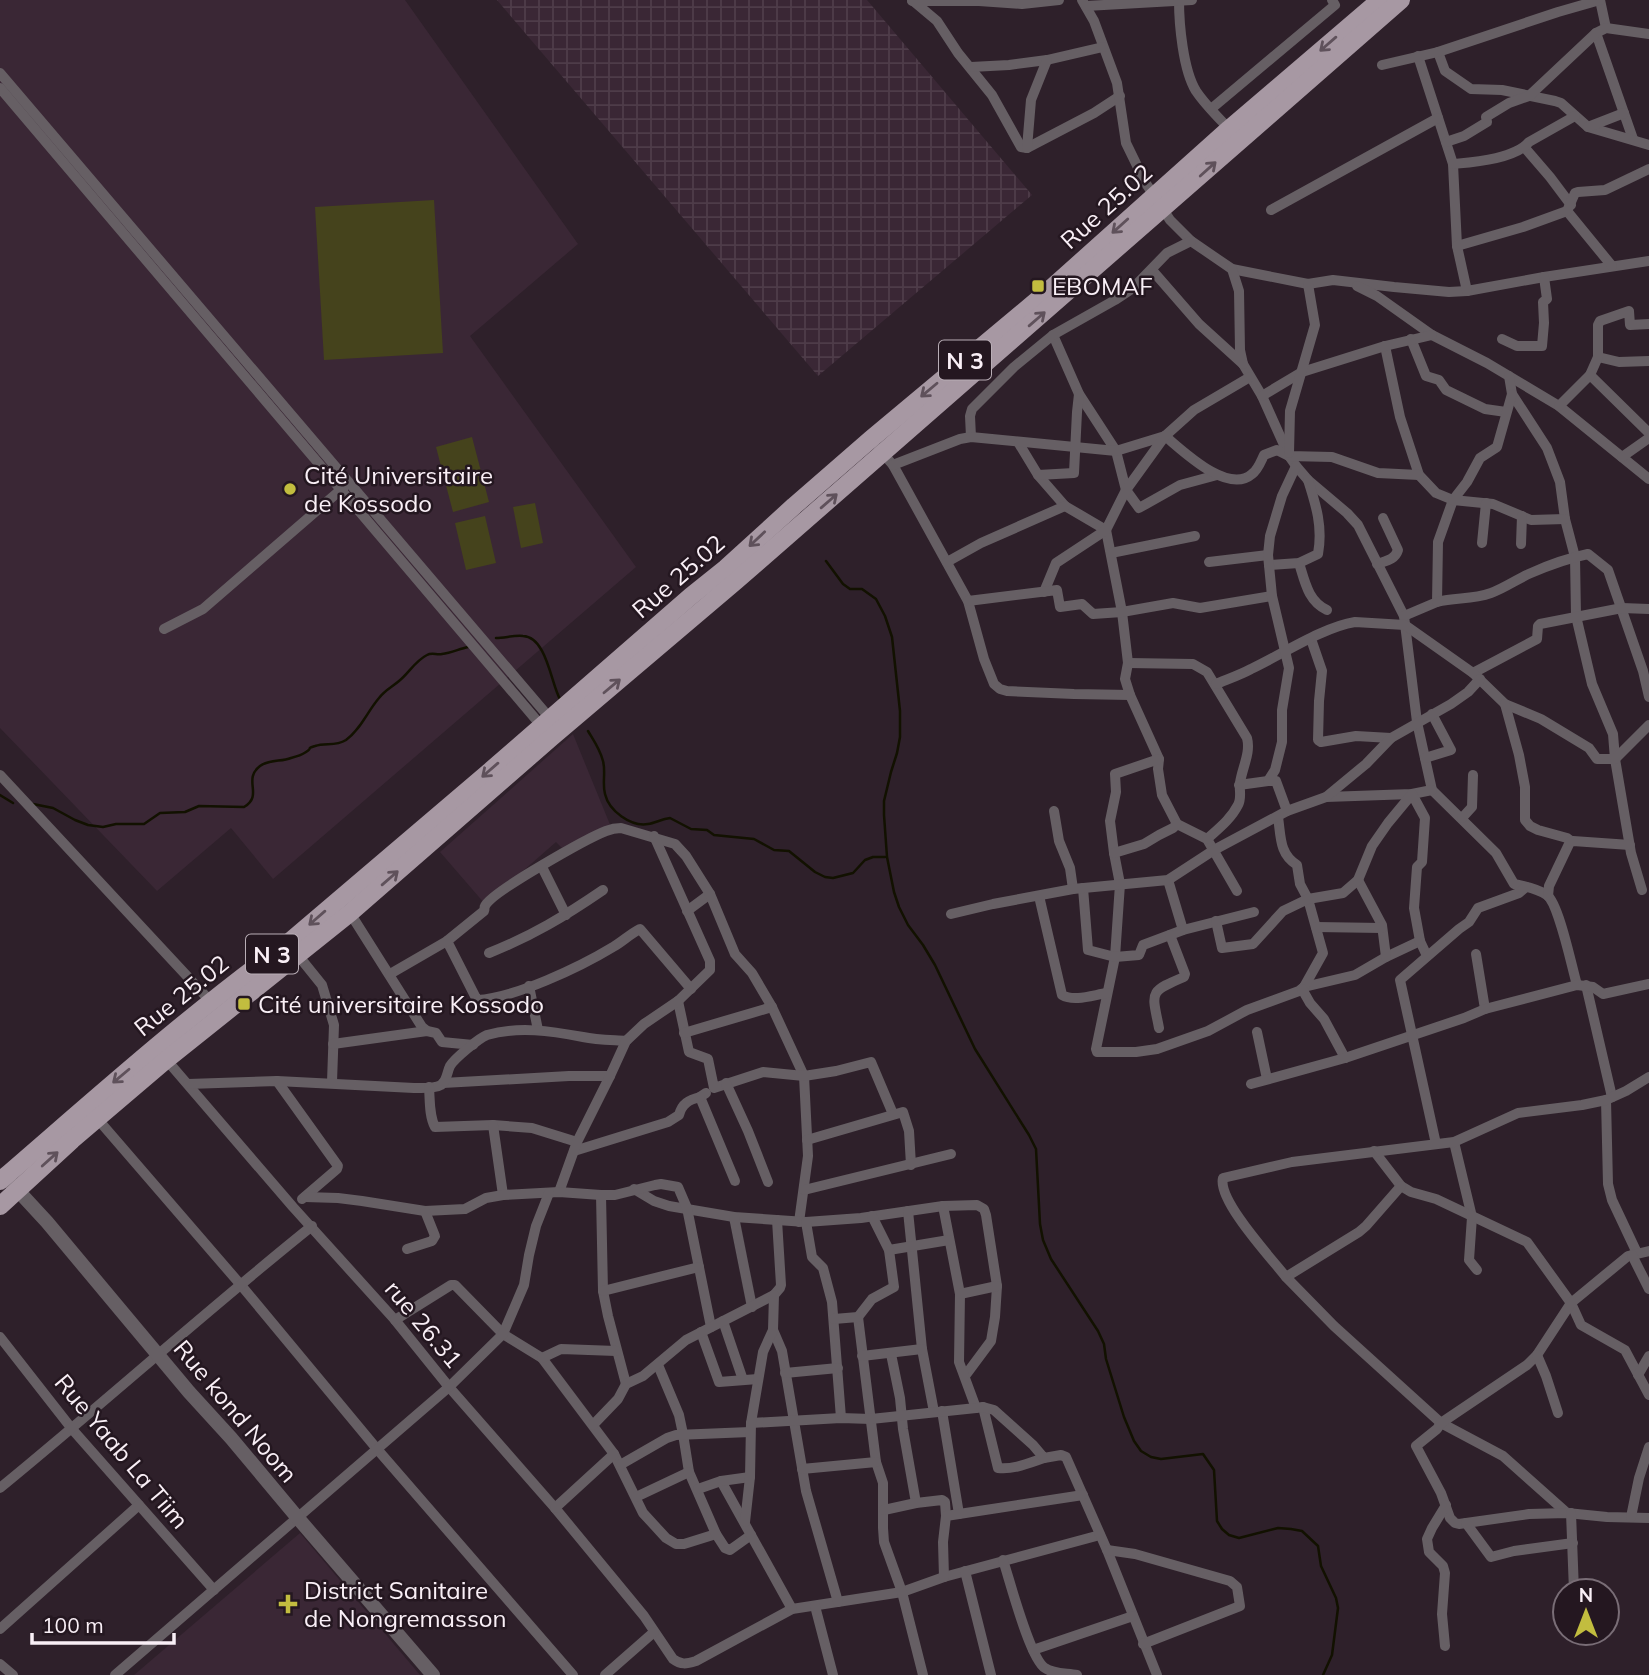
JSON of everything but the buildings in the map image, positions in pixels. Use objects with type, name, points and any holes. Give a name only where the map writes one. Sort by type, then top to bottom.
[{"type":"main road","name":"N 3","points":[[160,1054],[216,1008],[297,954],[349,913],[551,728],[888,460],[1001,350],[1380,0]]},
{"type":"main road","name":"N 3","points":[[1234,135],[1401,0]]},
{"type":"main road","name":"Rue 25.02","points":[[216,1008],[490,771],[551,728],[691,596],[871,439],[1047,292],[1159,203]]},
{"type":"main road","name":"Rue 25.02","points":[[3,1179],[91,1112],[160,1054]]},
{"type":"main road","name":"Rue 25.02","points":[[0,1206],[18,1191],[91,1112]]},
{"type":"street","points":[[912,0],[1022,4],[1059,0]]},
{"type":"street","points":[[912,0],[937,21],[992,95],[1021,147],[1027,148],[1086,118],[1120,96]]},
{"type":"street","points":[[1192,0],[1082,2],[1117,83],[1126,143],[1145,181],[1170,220],[1191,241],[1232,269],[1308,285],[1333,280],[1432,291],[1467,291],[1649,261]]},
{"type":"street","points":[[1382,65],[1438,52],[1600,0],[1601,31],[1633,139]]},
{"type":"street","points":[[1179,1],[1181,34],[1189,74],[1196,90],[1234,135]]},
{"type":"street","points":[[1212,109],[1336,2]]},
{"type":"street","points":[[1446,142],[1464,136],[1487,122],[1486,117],[1508,103],[1529,96],[1601,31],[1649,34]]},
{"type":"street","points":[[971,67],[1047,60],[1103,47]]},
{"type":"street","points":[[1438,52],[1445,71],[1471,89],[1502,90],[1561,103],[1588,127],[1649,145]]},
{"type":"street","points":[[1418,56],[1453,164],[1457,246],[1467,291]]},
{"type":"street","points":[[1027,148],[1031,100],[1047,60]]},
{"type":"street","points":[[0,73],[345,486]]},
{"type":"street","points":[[0,88],[551,728]]},
{"type":"street","points":[[1588,127],[1624,113]]},
{"type":"street","points":[[1453,164],[1494,159],[1525,148],[1529,142],[1575,116]]},
{"type":"street","points":[[1271,210],[1438,118]]},
{"type":"street","points":[[1525,148],[1550,177],[1569,208],[1612,266]]},
{"type":"street","points":[[1457,246],[1523,227],[1569,208],[1575,193],[1605,190],[1649,169]]},
{"type":"street","points":[[971,437],[972,409],[1014,367],[1053,335],[1133,288],[1167,253],[1191,241]]},
{"type":"street","points":[[1232,269],[1239,291],[1240,351],[1244,365],[1293,461],[1308,480],[1348,513],[1358,525],[1405,621],[1417,722],[1432,790],[1496,853],[1514,884],[1548,895],[1556,908],[1582,985],[1609,1099],[1608,1184],[1612,1200],[1639,1253],[1649,1289]]},
{"type":"street","points":[[1152,270],[1199,324],[1244,365]]},
{"type":"street","points":[[1502,339],[1517,346],[1542,346],[1543,302],[1547,299],[1545,277]]},
{"type":"street","points":[[1348,282],[1377,296],[1432,335],[1559,406],[1649,479]]},
{"type":"street","points":[[1268,781],[1275,770],[1282,742],[1282,710],[1289,668],[1272,596],[1268,560],[1270,536],[1293,461],[1290,411],[1315,325],[1308,285]]},
{"type":"street","points":[[1559,406],[1590,374],[1598,357],[1598,325],[1604,318],[1629,311],[1630,325],[1649,324]]},
{"type":"street","points":[[1053,335],[1079,394],[1115,451],[1126,490],[1139,508],[1180,485],[1217,475]]},
{"type":"street","points":[[1262,396],[1302,372],[1385,346],[1432,335]]},
{"type":"street","points":[[1411,339],[1426,376],[1439,380],[1446,390],[1485,409],[1506,412]]},
{"type":"street","points":[[1385,346],[1400,417],[1419,475],[1436,493],[1454,500],[1493,504],[1531,520],[1565,519]]},
{"type":"street","points":[[1001,350],[1014,367]]},
{"type":"street","points":[[1598,357],[1619,362],[1649,361]]},
{"type":"street","points":[[1590,374],[1649,435],[1622,457]]},
{"type":"street","points":[[1509,376],[1512,394],[1550,455],[1560,482],[1565,519],[1575,557],[1576,616],[1592,684],[1614,734],[1615,759],[1630,845],[1642,890]]},
{"type":"street","points":[[1044,592],[1056,563],[1106,530],[1126,490],[1165,436],[1194,410],[1250,377]]},
{"type":"street","points":[[1038,475],[1074,473],[1079,394]]},
{"type":"street","points":[[1437,602],[1438,542],[1454,500],[1480,458],[1497,447],[1512,394]]},
{"type":"street","points":[[888,460],[971,437],[1115,451],[1165,436]]},
{"type":"street","points":[[1165,436],[1217,475],[1229,479],[1244,479],[1253,474],[1264,455],[1277,450],[1293,461],[1332,457],[1375,473],[1419,475]]},
{"type":"street","points":[[871,439],[888,460],[968,601],[984,659],[1000,689],[1130,695]]},
{"type":"street","points":[[1018,442],[1038,475],[1065,506],[1106,530],[1122,612],[1128,663],[1125,679],[1159,759],[1162,795],[1177,824],[1207,839],[1237,891]]},
{"type":"street","points":[[1209,562],[1268,560],[1299,563],[1315,556],[1319,551],[1321,529],[1308,480]]},
{"type":"street","points":[[164,628],[203,608],[345,486]]},
{"type":"street","points":[[1482,543],[1486,503]]},
{"type":"street","points":[[947,562],[1065,506]]},
{"type":"street","points":[[1521,544],[1522,516]]},
{"type":"street","points":[[1377,564],[1392,559],[1398,550],[1383,517]]},
{"type":"street","points":[[1111,553],[1195,536]]},
{"type":"street","points":[[1216,684],[1352,622],[1405,621],[1437,602],[1474,598],[1494,592],[1532,572],[1588,554],[1608,570],[1646,668],[1649,697]]},
{"type":"street","points":[[1299,563],[1308,593],[1318,605],[1327,610]]},
{"type":"street","points":[[968,601],[1057,590],[1060,607],[1082,604],[1093,614],[1173,603],[1200,608],[1272,596]]},
{"type":"street","points":[[951,914],[1078,888],[1168,880],[1214,850],[1283,814],[1326,796],[1366,764],[1391,738],[1468,692],[1477,676],[1537,639],[1538,625],[1622,608],[1649,609]]},
{"type":"street","points":[[1405,621],[1477,676],[1505,704],[1541,719],[1589,748],[1597,759],[1615,759],[1649,725]]},
{"type":"street","points":[[1311,639],[1322,671],[1319,741],[1356,736],[1391,738]]},
{"type":"street","points":[[1128,663],[1193,664],[1207,672],[1248,741],[1239,785],[1240,801],[1223,825],[1207,839]]},
{"type":"street","points":[[1505,704],[1519,755],[1525,820],[1530,826],[1571,841],[1630,845]]},
{"type":"street","points":[[1426,758],[1451,750],[1432,714]]},
{"type":"street","points":[[1159,759],[1115,774],[1116,792],[1110,821],[1120,884],[1115,957],[1097,1052],[1157,1049],[1208,1031],[1247,1010],[1303,988],[1355,975],[1420,941]]},
{"type":"street","points":[[0,775],[216,1008]]},
{"type":"street","points":[[1462,818],[1472,807],[1473,775]]},
{"type":"street","points":[[1239,785],[1276,781],[1283,814],[1282,848],[1288,860],[1297,865],[1300,884],[1308,899],[1322,953],[1303,988]]},
{"type":"street","points":[[1326,796],[1412,794],[1432,790]]},
{"type":"street","points":[[1216,921],[1222,948],[1253,944],[1283,911],[1308,899],[1343,893],[1358,880],[1372,846],[1412,794]]},
{"type":"street","points":[[1412,794],[1425,818],[1422,862],[1417,867],[1415,908],[1420,941],[1427,956]]},
{"type":"street","points":[[1054,811],[1059,841],[1078,888],[1088,950],[1115,957],[1139,955],[1143,945],[1184,930],[1254,912]]},
{"type":"street","points":[[1114,853],[1144,844],[1177,824]]},
{"type":"street","points":[[390,974],[447,941],[484,911],[492,898],[513,884],[574,846],[614,828],[654,836],[678,846],[710,894],[735,954],[752,973],[772,1007],[804,1076],[808,1156],[802,1222],[812,1257],[823,1268],[832,1302],[841,1418]]},
{"type":"street","points":[[115,1675],[449,1387],[503,1334],[524,1285],[536,1226],[626,1041],[656,1015],[678,1002],[710,970],[710,961],[654,836]]},
{"type":"street","points":[[1548,895],[1550,884],[1571,841]]},
{"type":"street","points":[[542,867],[566,915]]},
{"type":"street","points":[[1168,880],[1184,930]]},
{"type":"street","points":[[1358,880],[1382,928],[1386,957]]},
{"type":"street","points":[[1436,1144],[1400,980],[1469,922],[1478,908],[1526,887]]},
{"type":"street","points":[[489,953],[522,940],[603,890]]},
{"type":"street","points":[[687,911],[710,894]]},
{"type":"street","points":[[1039,895],[1062,995],[1076,998],[1107,993]]},
{"type":"street","points":[[349,913],[427,1031]]},
{"type":"street","points":[[1316,927],[1382,928]]},
{"type":"street","points":[[447,941],[477,1000],[529,986],[585,963],[640,929],[691,989]]},
{"type":"street","points":[[1159,1028],[1155,993],[1160,987],[1184,977],[1185,974],[1170,935]]},
{"type":"street","points":[[297,954],[322,985],[334,1025],[332,1082]]},
{"type":"street","points":[[1476,954],[1485,1009]]},
{"type":"street","points":[[1251,1084],[1345,1059],[1485,1009],[1582,985],[1608,994],[1649,984]]},
{"type":"street","points":[[529,986],[538,1030]]},
{"type":"street","points":[[1303,988],[1310,1003],[1324,1018],[1345,1059]]},
{"type":"street","points":[[678,1002],[690,1053],[708,1059],[714,1088]]},
{"type":"street","points":[[684,1033],[772,1007]]},
{"type":"street","points":[[443,1083],[451,1065],[486,1035],[538,1030],[626,1041]]},
{"type":"street","points":[[333,1044],[427,1031],[436,1032],[442,1042],[472,1045]]},
{"type":"street","points":[[1257,1032],[1268,1079]]},
{"type":"street","name":"rue 26.31","points":[[160,1054],[395,1320],[449,1387],[555,1508],[644,1616],[673,1659],[686,1664],[696,1661],[792,1609]]},
{"type":"street","points":[[429,1087],[435,1127],[494,1125],[540,1129],[575,1146],[668,1122],[679,1115],[680,1109],[688,1100],[700,1097],[726,1083],[763,1072],[804,1076],[871,1062],[893,1114]]},
{"type":"street","points":[[188,1084],[277,1080],[414,1088],[438,1086],[443,1083],[610,1076]]},
{"type":"street","points":[[277,1080],[338,1166],[293,1207]]},
{"type":"street","points":[[1574,1577],[1569,1513],[1503,1456],[1441,1423],[1334,1326],[1286,1277],[1235,1212],[1222,1185],[1223,1178],[1292,1162],[1454,1142],[1518,1113],[1609,1099],[1648,1082]]},
{"type":"street","points":[[726,1083],[768,1182]]},
{"type":"street","points":[[700,1097],[735,1181]]},
{"type":"street","points":[[91,1112],[573,1675]]},
{"type":"street","points":[[807,1140],[903,1112],[909,1131],[911,1165]]},
{"type":"street","points":[[494,1125],[503,1195]]},
{"type":"street","points":[[1454,1142],[1472,1217],[1469,1260],[1477,1270]]},
{"type":"street","points":[[1374,1151],[1401,1186],[1413,1193],[1436,1199],[1527,1242],[1571,1303],[1582,1327],[1625,1350],[1649,1395]]},
{"type":"street","points":[[804,1190],[951,1154]]},
{"type":"street","name":"Rue kond Noom","points":[[3,1179],[47,1222],[433,1675]]},
{"type":"street","points":[[305,1197],[350,1199],[425,1211],[465,1209],[486,1198],[503,1195],[554,1192],[615,1195],[661,1184],[678,1187],[687,1208],[699,1267],[706,1329],[719,1382],[758,1379]]},
{"type":"street","points":[[1286,1277],[1366,1226],[1401,1186]]},
{"type":"street","points":[[634,1189],[659,1204],[734,1217],[802,1222],[943,1206],[976,1205],[984,1209],[997,1286],[995,1317],[991,1341],[965,1376]]},
{"type":"street","points":[[601,1195],[603,1291],[626,1384]]},
{"type":"street","points":[[943,1206],[960,1294],[959,1356],[998,1468],[1022,1465],[1044,1458],[1063,1455],[1066,1457],[1157,1675]]},
{"type":"street","points":[[407,1250],[432,1241],[435,1236],[425,1211]]},
{"type":"street","points":[[908,1211],[922,1349],[959,1514]]},
{"type":"street","points":[[872,1216],[889,1250],[894,1287],[872,1299],[858,1317],[862,1356],[876,1462],[883,1483],[884,1542],[902,1592],[923,1675]]},
{"type":"street","points":[[734,1217],[752,1307]]},
{"type":"street","points":[[593,1426],[618,1399],[626,1384],[658,1365],[686,1340],[774,1295],[781,1284],[777,1220]]},
{"type":"street","points":[[0,1489],[312,1226]]},
{"type":"street","points":[[889,1250],[950,1240]]},
{"type":"street","points":[[1639,1253],[1571,1303],[1527,1365],[1441,1423],[1416,1446],[1441,1493],[1450,1518],[1455,1523],[1529,1514],[1569,1513],[1649,1518]]},
{"type":"street","points":[[603,1291],[699,1267]]},
{"type":"street","points":[[395,1320],[454,1284],[503,1334],[542,1358],[614,1454],[643,1513],[666,1538],[676,1544],[684,1544],[716,1534]]},
{"type":"street","points":[[960,1294],[997,1286]]},
{"type":"street","points":[[745,1522],[750,1477],[751,1427],[764,1352],[773,1330],[774,1295]]},
{"type":"street","points":[[834,1319],[858,1317]]},
{"type":"street","points":[[723,1321],[744,1380]]},
{"type":"street","points":[[773,1330],[782,1351],[806,1491],[838,1602]]},
{"type":"street","name":"Rue Yaab La Tiim","points":[[2,1342],[72,1429],[214,1590]]},
{"type":"street","points":[[542,1358],[558,1349],[617,1351]]},
{"type":"street","points":[[862,1356],[922,1349]]},
{"type":"street","points":[[891,1354],[916,1503]]},
{"type":"street","points":[[1536,1355],[1558,1413]]},
{"type":"street","points":[[1638,1375],[1649,1356]]},
{"type":"street","points":[[658,1365],[678,1415],[689,1472],[716,1534],[727,1550],[751,1535]]},
{"type":"street","points":[[785,1373],[838,1368]]},
{"type":"street","points":[[620,1465],[667,1438],[683,1434],[793,1421],[872,1419],[979,1408],[994,1410],[1044,1458]]},
{"type":"street","points":[[1631,1517],[1649,1447]]},
{"type":"street","points":[[555,1508],[614,1454]]},
{"type":"street","points":[[802,1469],[876,1462]]},
{"type":"street","points":[[636,1497],[689,1472]]},
{"type":"street","points":[[698,1489],[721,1481],[750,1477]]},
{"type":"street","points":[[721,1481],[792,1609],[902,1592],[1003,1560],[1100,1535]]},
{"type":"street","points":[[946,1516],[1083,1495]]},
{"type":"street","points":[[884,1510],[916,1503],[942,1500],[945,1502],[944,1577]]},
{"type":"street","points":[[0,1629],[139,1505]]},
{"type":"street","points":[[1444,1646],[1442,1614],[1445,1573],[1443,1566],[1429,1552],[1427,1539],[1446,1506]]},
{"type":"street","points":[[1466,1523],[1491,1558],[1514,1551],[1573,1543]]},
{"type":"street","points":[[1107,1550],[1230,1581],[1237,1587],[1240,1607],[1143,1644]]},
{"type":"street","points":[[1003,1560],[1038,1662],[1050,1671],[1077,1675]]},
{"type":"street","points":[[965,1571],[991,1675]]},
{"type":"street","points":[[815,1606],[833,1675]]},
{"type":"street","points":[[1033,1650],[1133,1616]]},
{"type":"street","points":[[605,1675],[654,1632]]},
{"type":"street","points":[[0,1664],[13,1675]]},
{"type":"shaded area","name":"Cité Universitaire de Kossodo","points":[[0,0],[405,0],[578,244],[470,336],[636,567],[273,879],[231,828],[157,891],[0,728]]},
{"type":"shaded area","points":[[497,0],[867,0],[1032,195],[818,376]]},
{"type":"shaded area","points":[[434,200],[443,353],[324,360],[315,207]]},
{"type":"shaded area","points":[[472,437],[489,502],[453,512],[436,447]]},
{"type":"shaded area","points":[[535,503],[543,543],[521,548],[513,507]]},
{"type":"shaded area","points":[[485,516],[496,563],[466,570],[455,523]]},
{"type":"shaded area","points":[[573,734],[611,827],[562,848],[556,842],[485,904],[440,852]]},
{"type":"shaded area","name":"District Sanitaire de Nongremasson","points":[[300,1533],[420,1675],[134,1675]]},
{"type":"waterway","points":[[826,561],[843,584],[850,589],[862,589],[876,599],[892,637],[900,737],[884,801],[884,815],[887,857],[894,892],[908,925],[935,965],[975,1049],[1036,1149],[1040,1224],[1051,1259],[1098,1331],[1124,1417],[1141,1451],[1161,1459],[1203,1454],[1214,1470],[1217,1521],[1229,1535],[1239,1538],[1278,1528],[1291,1529],[1302,1531],[1318,1546],[1321,1566],[1338,1608],[1332,1655],[1323,1675]]},
{"type":"waterway","points":[[496,638],[523,636],[538,644],[560,699]]},
{"type":"waterway","points":[[33,804],[53,808],[88,825],[103,827],[144,824],[160,813],[185,812],[199,806],[244,807],[252,798],[253,777],[260,766],[297,756],[315,746],[346,740],[356,731],[381,695],[423,658],[468,647]]},
{"type":"waterway","points":[[588,731],[603,761],[607,800],[616,812],[635,823],[648,824],[670,818],[691,829],[707,830],[714,835],[754,839],[774,850],[789,851],[825,877],[833,878],[853,873],[865,860],[885,857]]},
{"type":"waterway","points":[[0,795],[13,803]]},
{"type":"place","name":"EBOMAF","points":[[1038,286]]},
{"type":"place","name":"Cité Universitaire de Kossodo","points":[[290,489]]},
{"type":"place","name":"Cité universitaire Kossodo","points":[[244,1004]]},
{"type":"place","name":"District Sanitaire de Nongremasson","points":[[288,1604]]}]
